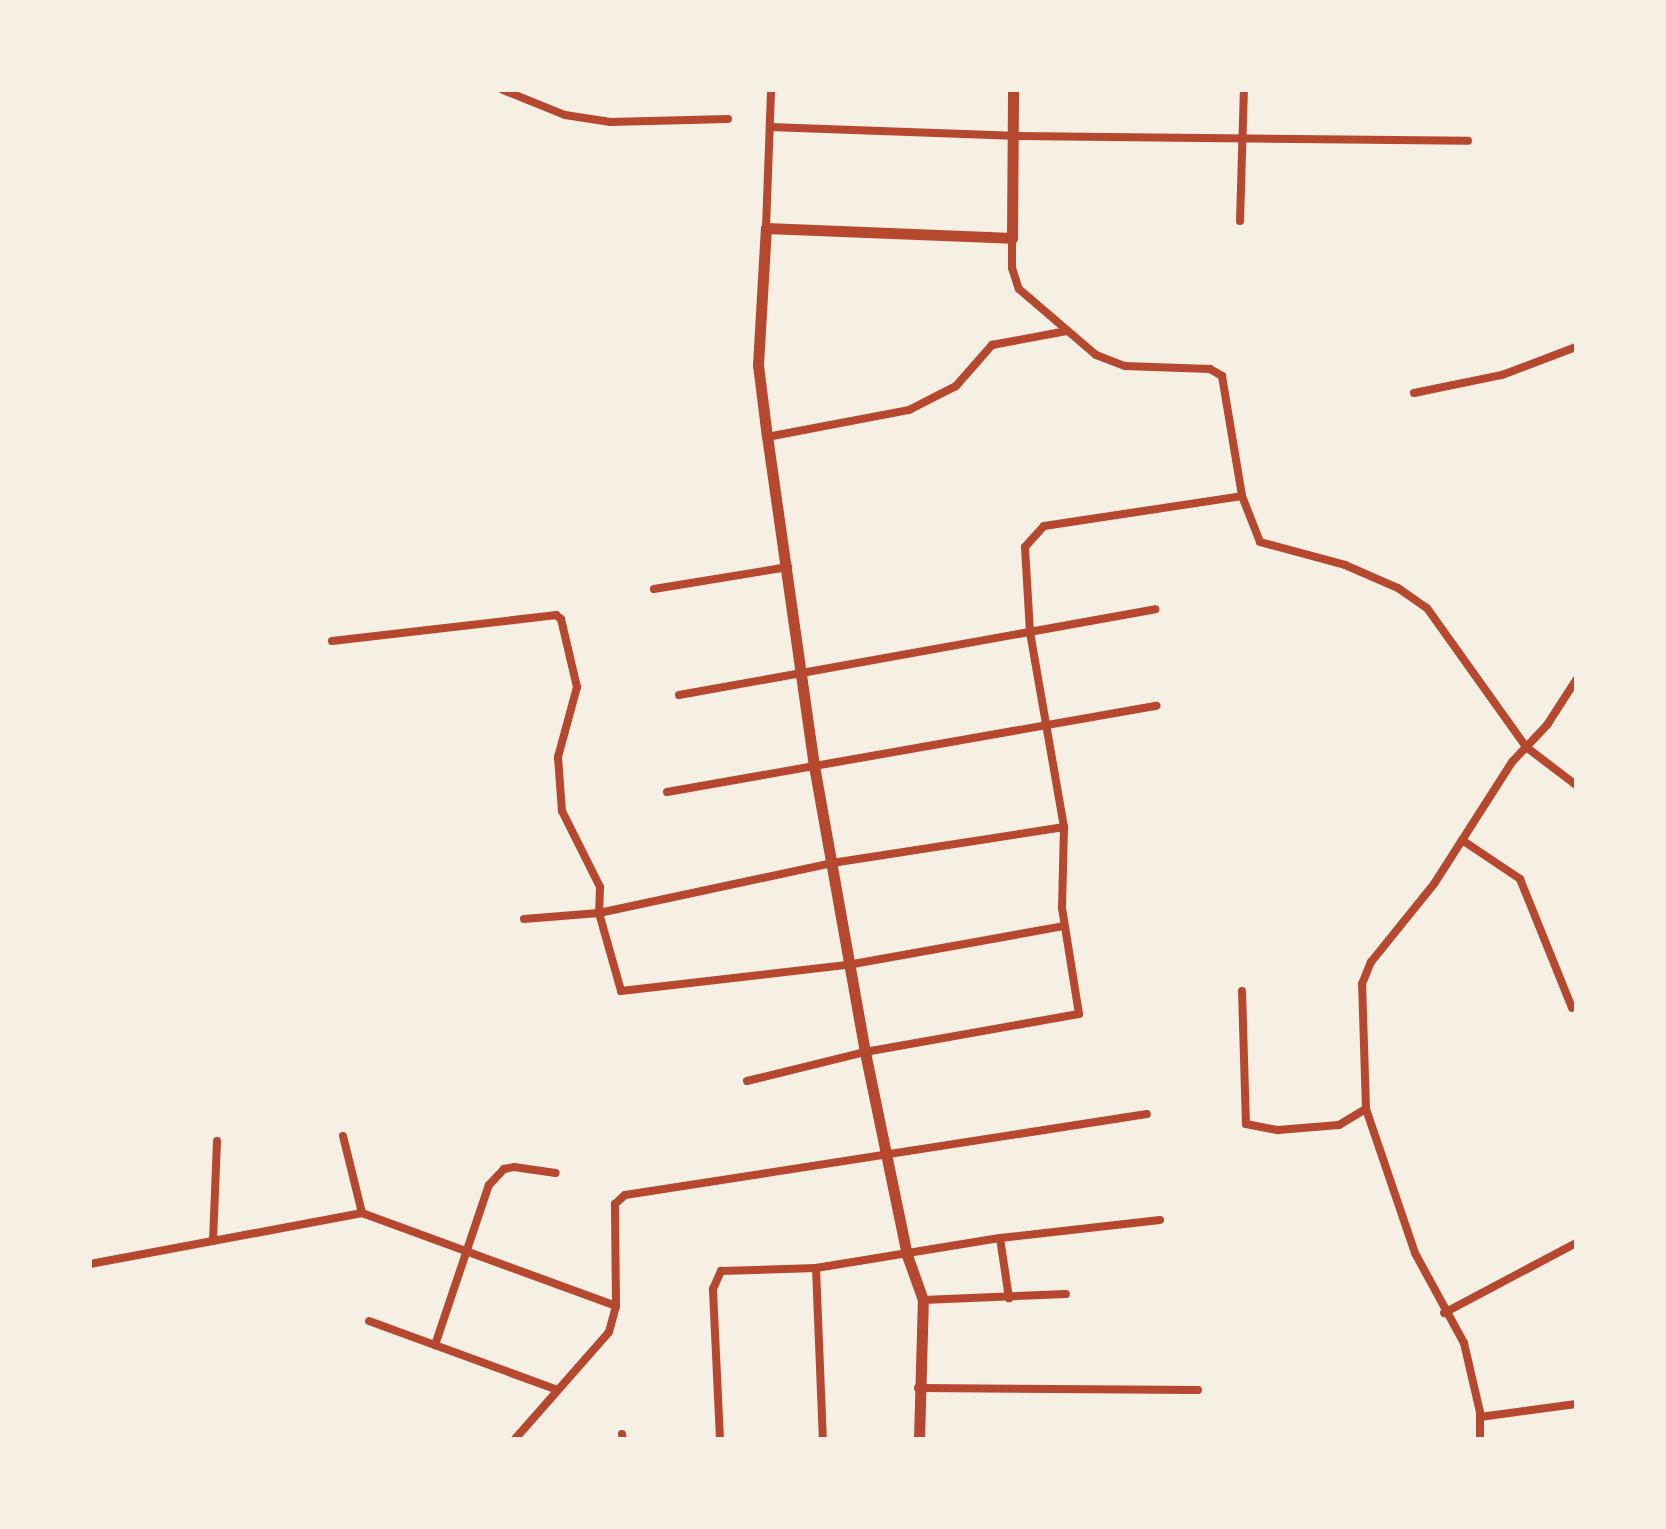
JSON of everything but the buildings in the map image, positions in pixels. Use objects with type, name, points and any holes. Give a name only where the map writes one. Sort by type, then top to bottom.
[{"type":"street","points":[[503,90],[565,115],[610,122],[728,119]]},
{"type":"street","points":[[771,90],[758,365],[814,766],[853,964],[865,1052],[885,1155],[907,1255],[923,1300],[918,1388],[919,1439]]},
{"type":"street","points":[[1013,90],[1012,238],[1019,289],[1096,355],[1125,366],[1210,369],[1222,376],[1242,496],[1260,542],[1337,562],[1398,588],[1427,608],[1526,747],[1576,785]]},
{"type":"street","points":[[1240,221],[1244,90]]},
{"type":"street","points":[[770,127],[1012,136],[1242,135],[1468,141]]},
{"type":"street","points":[[766,228],[1012,238]]},
{"type":"street","points":[[767,437],[909,410],[956,386],[992,345],[1067,331]]},
{"type":"street","points":[[1414,393],[1502,375],[1576,347]]},
{"type":"street","points":[[747,1081],[865,1052],[1076,1017],[1081,1011],[1065,926],[1064,827],[1030,632],[1025,547],[1044,526],[1242,496]]},
{"type":"street","points":[[654,589],[788,567]]},
{"type":"street","points":[[679,695],[1155,609]]},
{"type":"street","points":[[332,641],[556,615],[561,619],[577,687],[558,757],[558,780],[564,817],[600,887],[599,913],[621,991],[853,964],[1065,926]]},
{"type":"street","points":[[1480,1439],[1480,1417],[1464,1343],[1444,1313],[1415,1253],[1366,1109],[1362,984],[1371,962],[1576,680]]},
{"type":"street","points":[[667,792],[1156,706]]},
{"type":"street","points":[[524,919],[599,913],[832,863],[1064,827]]},
{"type":"street","points":[[1462,840],[1520,879],[1572,1008]]},
{"type":"street","points":[[1242,991],[1246,1124],[1278,1130],[1339,1125],[1366,1109]]},
{"type":"street","points":[[515,1439],[609,1332],[616,1306],[615,1204],[625,1195],[1147,1114]]},
{"type":"street","points":[[343,1136],[362,1213]]},
{"type":"street","points":[[213,1241],[217,1141]]},
{"type":"street","points":[[435,1345],[489,1185],[504,1169],[556,1173]]},
{"type":"street","points":[[90,1264],[362,1213],[468,1249],[616,1306]]},
{"type":"street","points":[[720,1439],[715,1276],[721,1271],[816,1268],[1000,1238],[1160,1220]]},
{"type":"street","points":[[1000,1238],[1009,1298]]},
{"type":"street","points":[[1444,1313],[1576,1243]]},
{"type":"street","points":[[816,1268],[823,1439]]},
{"type":"street","points":[[923,1300],[1066,1294]]},
{"type":"street","points":[[369,1321],[558,1390]]},
{"type":"street","points":[[918,1388],[1198,1390]]},
{"type":"street","points":[[1480,1417],[1576,1404]]}]
